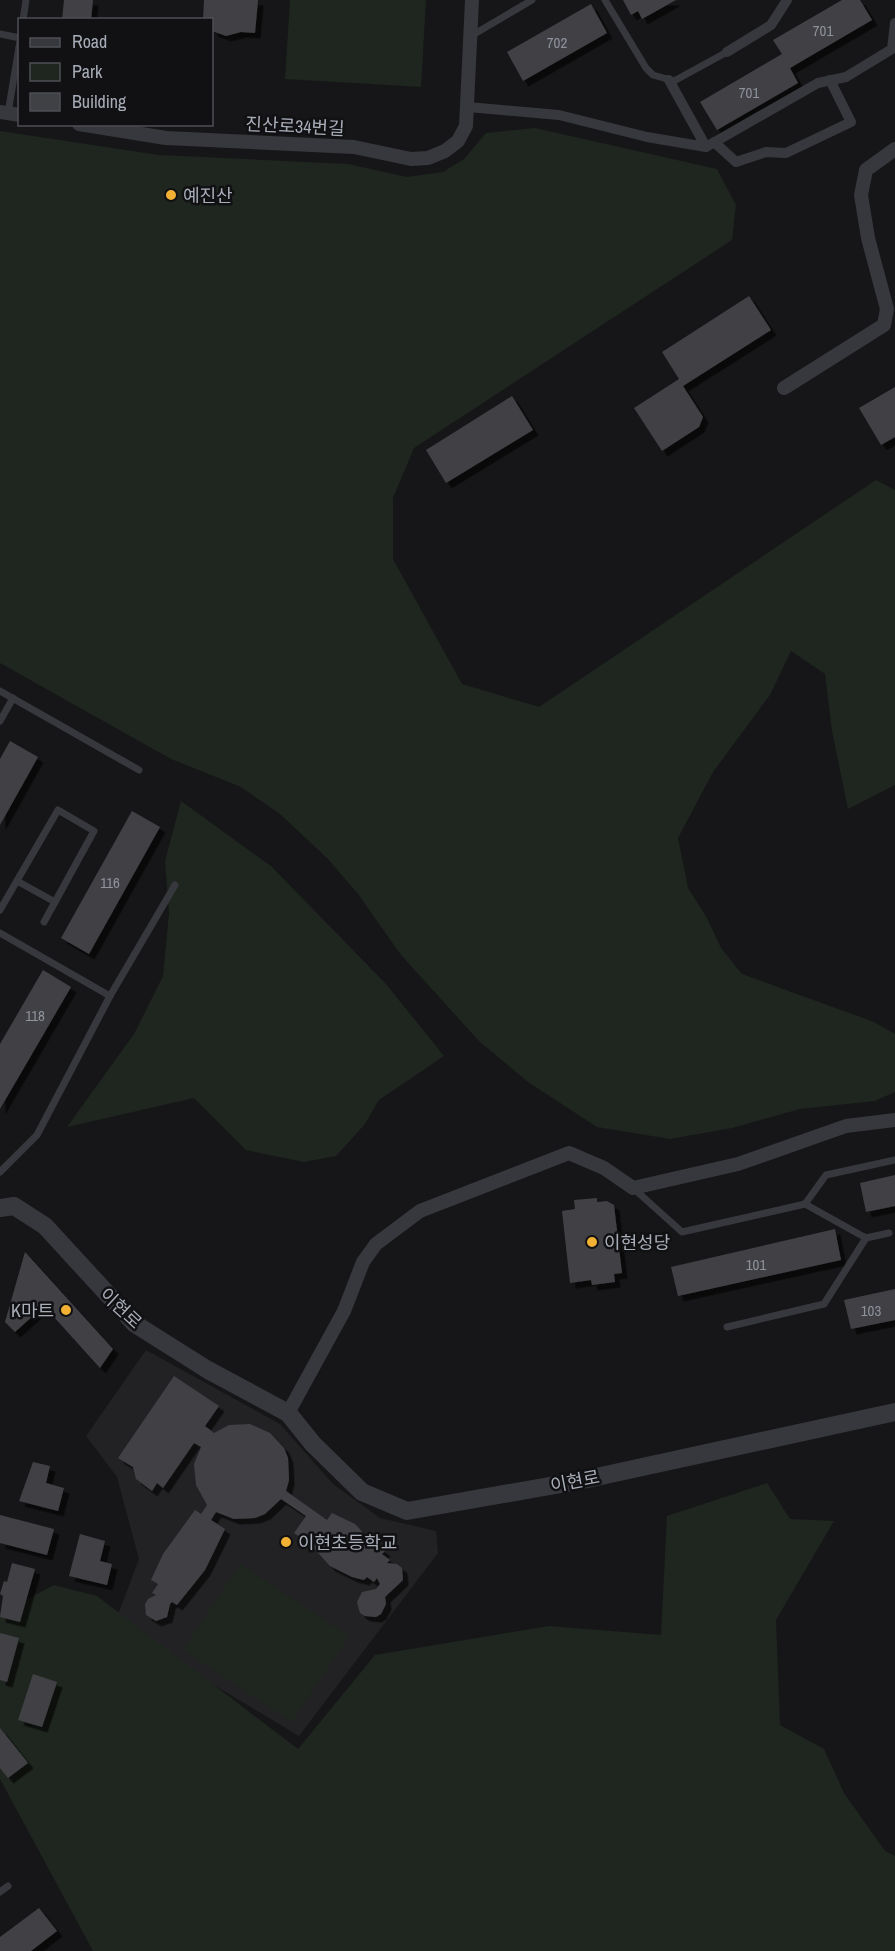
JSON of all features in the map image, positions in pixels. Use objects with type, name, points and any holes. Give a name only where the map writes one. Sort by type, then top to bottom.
[{"type":"street","name":"진산로34번길","points":[[91,126],[166,138],[354,147],[411,159],[428,158],[445,151],[458,141],[466,126],[469,102],[472,0]]},
{"type":"street","points":[[728,52],[771,25],[787,0]]},
{"type":"street","points":[[469,102],[559,115],[647,138],[710,145],[818,83],[846,77],[892,49],[895,23]]},
{"type":"street","points":[[669,80],[710,145],[736,162],[766,152],[786,153],[851,122],[830,80]]},
{"type":"street","points":[[784,388],[884,325],[891,309],[868,238],[861,195],[866,170],[895,149]]},
{"type":"street","points":[[288,1413],[344,1311],[363,1262],[376,1244],[420,1211],[569,1153],[604,1168],[633,1188],[738,1164],[846,1126],[895,1120]]},
{"type":"street","name":"이현로","points":[[0,1208],[14,1206],[45,1226],[135,1324],[208,1370],[288,1413],[313,1444],[362,1492],[407,1510],[578,1482],[895,1412]]},
{"type":"lane","points":[[23,18],[26,0]]},
{"type":"lane","points":[[471,36],[532,0]]},
{"type":"lane","points":[[605,0],[646,68],[653,75],[669,80],[687,76],[728,52]]},
{"type":"lane","points":[[0,34],[18,38]]},
{"type":"lane","points":[[9,113],[18,52]]},
{"type":"lane","points":[[0,691],[139,770]]},
{"type":"lane","points":[[0,721],[13,698]]},
{"type":"lane","points":[[0,910],[58,810],[94,831],[44,922]]},
{"type":"lane","points":[[17,881],[55,902]]},
{"type":"lane","points":[[0,1172],[37,1136],[110,996],[175,885]]},
{"type":"lane","points":[[0,933],[110,996]]},
{"type":"lane","points":[[633,1188],[682,1232],[805,1204],[826,1175],[895,1160]]},
{"type":"lane","points":[[805,1204],[866,1238],[889,1233]]},
{"type":"lane","points":[[727,1327],[824,1304],[866,1238]]},
{"type":"lane","points":[[0,1892],[8,1886]]},
{"type":"shaded area","name":"이현초등학교","points":[[146,1350],[280,1424],[333,1484],[380,1518],[436,1531],[438,1553],[299,1736],[114,1625],[139,1559],[117,1477],[86,1436]]},
{"type":"green space","points":[[290,0],[426,0],[421,87],[285,79]]},
{"type":"green space","points":[[535,128],[717,169],[736,205],[732,240],[414,448],[393,498],[393,559],[462,684],[539,707],[876,480],[895,490],[895,785],[848,809],[832,731],[825,674],[791,651],[770,695],[713,772],[678,838],[688,888],[707,918],[721,948],[742,974],[874,1022],[895,1034],[895,1092],[875,1101],[800,1109],[732,1128],[670,1139],[597,1127],[528,1082],[479,1041],[401,955],[358,894],[327,858],[280,814],[241,787],[171,759],[0,663],[0,131],[159,155],[348,164],[407,177],[443,172],[464,159],[486,133]]},
{"type":"green space","points":[[181,801],[271,866],[386,984],[444,1056],[379,1100],[365,1124],[336,1156],[304,1162],[246,1150],[194,1098],[67,1127],[134,1034],[163,976],[169,913],[165,861]]},
{"type":"green space","points":[[767,1483],[790,1519],[834,1521],[776,1620],[780,1725],[824,1749],[844,1793],[885,1851],[895,1856],[895,1951],[93,1951],[0,1779],[0,1613],[54,1585],[97,1596],[298,1749],[375,1655],[549,1626],[661,1635],[667,1516]]},
{"type":"green space","points":[[240,1564],[349,1636],[292,1722],[183,1650]]},
{"type":"building","points":[[64,0],[93,0],[91,18],[62,18]]},
{"type":"building","points":[[204,0],[258,0],[255,33],[241,32],[226,36],[213,31],[213,18],[203,18]]},
{"type":"building","points":[[623,0],[676,0],[642,19],[638,11],[631,15]]},
{"type":"building","points":[[842,0],[860,0],[872,20],[790,68],[798,83],[717,130],[700,102],[782,54],[773,40]]},
{"type":"building","points":[[591,4],[607,33],[523,81],[507,52]]},
{"type":"building","points":[[749,296],[771,330],[683,386],[703,417],[699,427],[662,451],[634,408],[679,379],[662,352]]},
{"type":"building","points":[[895,387],[895,437],[881,445],[859,408]]},
{"type":"building","points":[[512,396],[533,430],[446,483],[426,450]]},
{"type":"building","points":[[10,741],[38,757],[0,825],[0,759]]},
{"type":"building","points":[[132,811],[160,827],[89,954],[61,938]]},
{"type":"building","points":[[43,970],[71,987],[0,1109],[0,1044]]},
{"type":"building","points":[[895,1175],[895,1206],[866,1212],[860,1183]]},
{"type":"building","name":"이현성당","points":[[597,1198],[597,1202],[607,1201],[614,1205],[622,1273],[614,1274],[615,1282],[592,1285],[591,1280],[570,1283],[562,1211],[575,1209],[574,1200]]},
{"type":"building","points":[[835,1229],[841,1260],[678,1296],[671,1267]]},
{"type":"building","points":[[25,1252],[113,1349],[100,1368],[44,1306],[15,1332],[5,1322]]},
{"type":"building","points":[[895,1289],[895,1320],[851,1329],[844,1300]]},
{"type":"building","points":[[174,1376],[219,1406],[205,1426],[214,1433],[229,1425],[250,1424],[270,1433],[284,1448],[288,1458],[289,1480],[286,1491],[327,1520],[332,1513],[355,1524],[385,1551],[382,1554],[390,1560],[387,1563],[397,1564],[402,1568],[403,1580],[385,1597],[386,1604],[381,1614],[376,1617],[365,1616],[360,1613],[357,1602],[362,1592],[376,1589],[380,1584],[377,1578],[374,1582],[367,1577],[364,1580],[352,1577],[330,1566],[310,1544],[294,1533],[306,1516],[281,1499],[265,1514],[255,1518],[234,1519],[216,1512],[211,1520],[225,1529],[205,1570],[177,1605],[172,1602],[170,1604],[167,1617],[156,1621],[146,1615],[145,1604],[148,1599],[156,1595],[152,1593],[158,1584],[151,1580],[163,1554],[195,1510],[201,1514],[207,1505],[196,1485],[194,1464],[201,1447],[194,1443],[163,1488],[157,1483],[152,1491],[136,1479],[133,1467],[118,1458]]},
{"type":"building","points":[[33,1462],[50,1466],[46,1483],[64,1488],[58,1511],[19,1501]]},
{"type":"building","points":[[0,1515],[54,1529],[47,1555],[0,1543]]},
{"type":"building","points":[[80,1534],[105,1541],[100,1561],[112,1564],[107,1585],[69,1576]]},
{"type":"building","points":[[12,1563],[35,1569],[20,1622],[0,1617],[3,1596],[0,1594],[4,1581],[7,1582]]},
{"type":"building","points":[[0,1633],[19,1638],[7,1682],[0,1680]]},
{"type":"building","points":[[33,1674],[57,1682],[42,1727],[18,1720]]},
{"type":"building","points":[[0,1728],[28,1763],[8,1778],[0,1768]]},
{"type":"building","points":[[39,1908],[57,1931],[31,1951],[0,1951],[0,1937]]},
{"type":"place","name":"예진산","points":[[171,195]]},
{"type":"place","name":"이현성당","points":[[592,1242]]},
{"type":"place","name":"K마트","points":[[66,1310]]},
{"type":"place","name":"이현초등학교","points":[[286,1542]]}]
